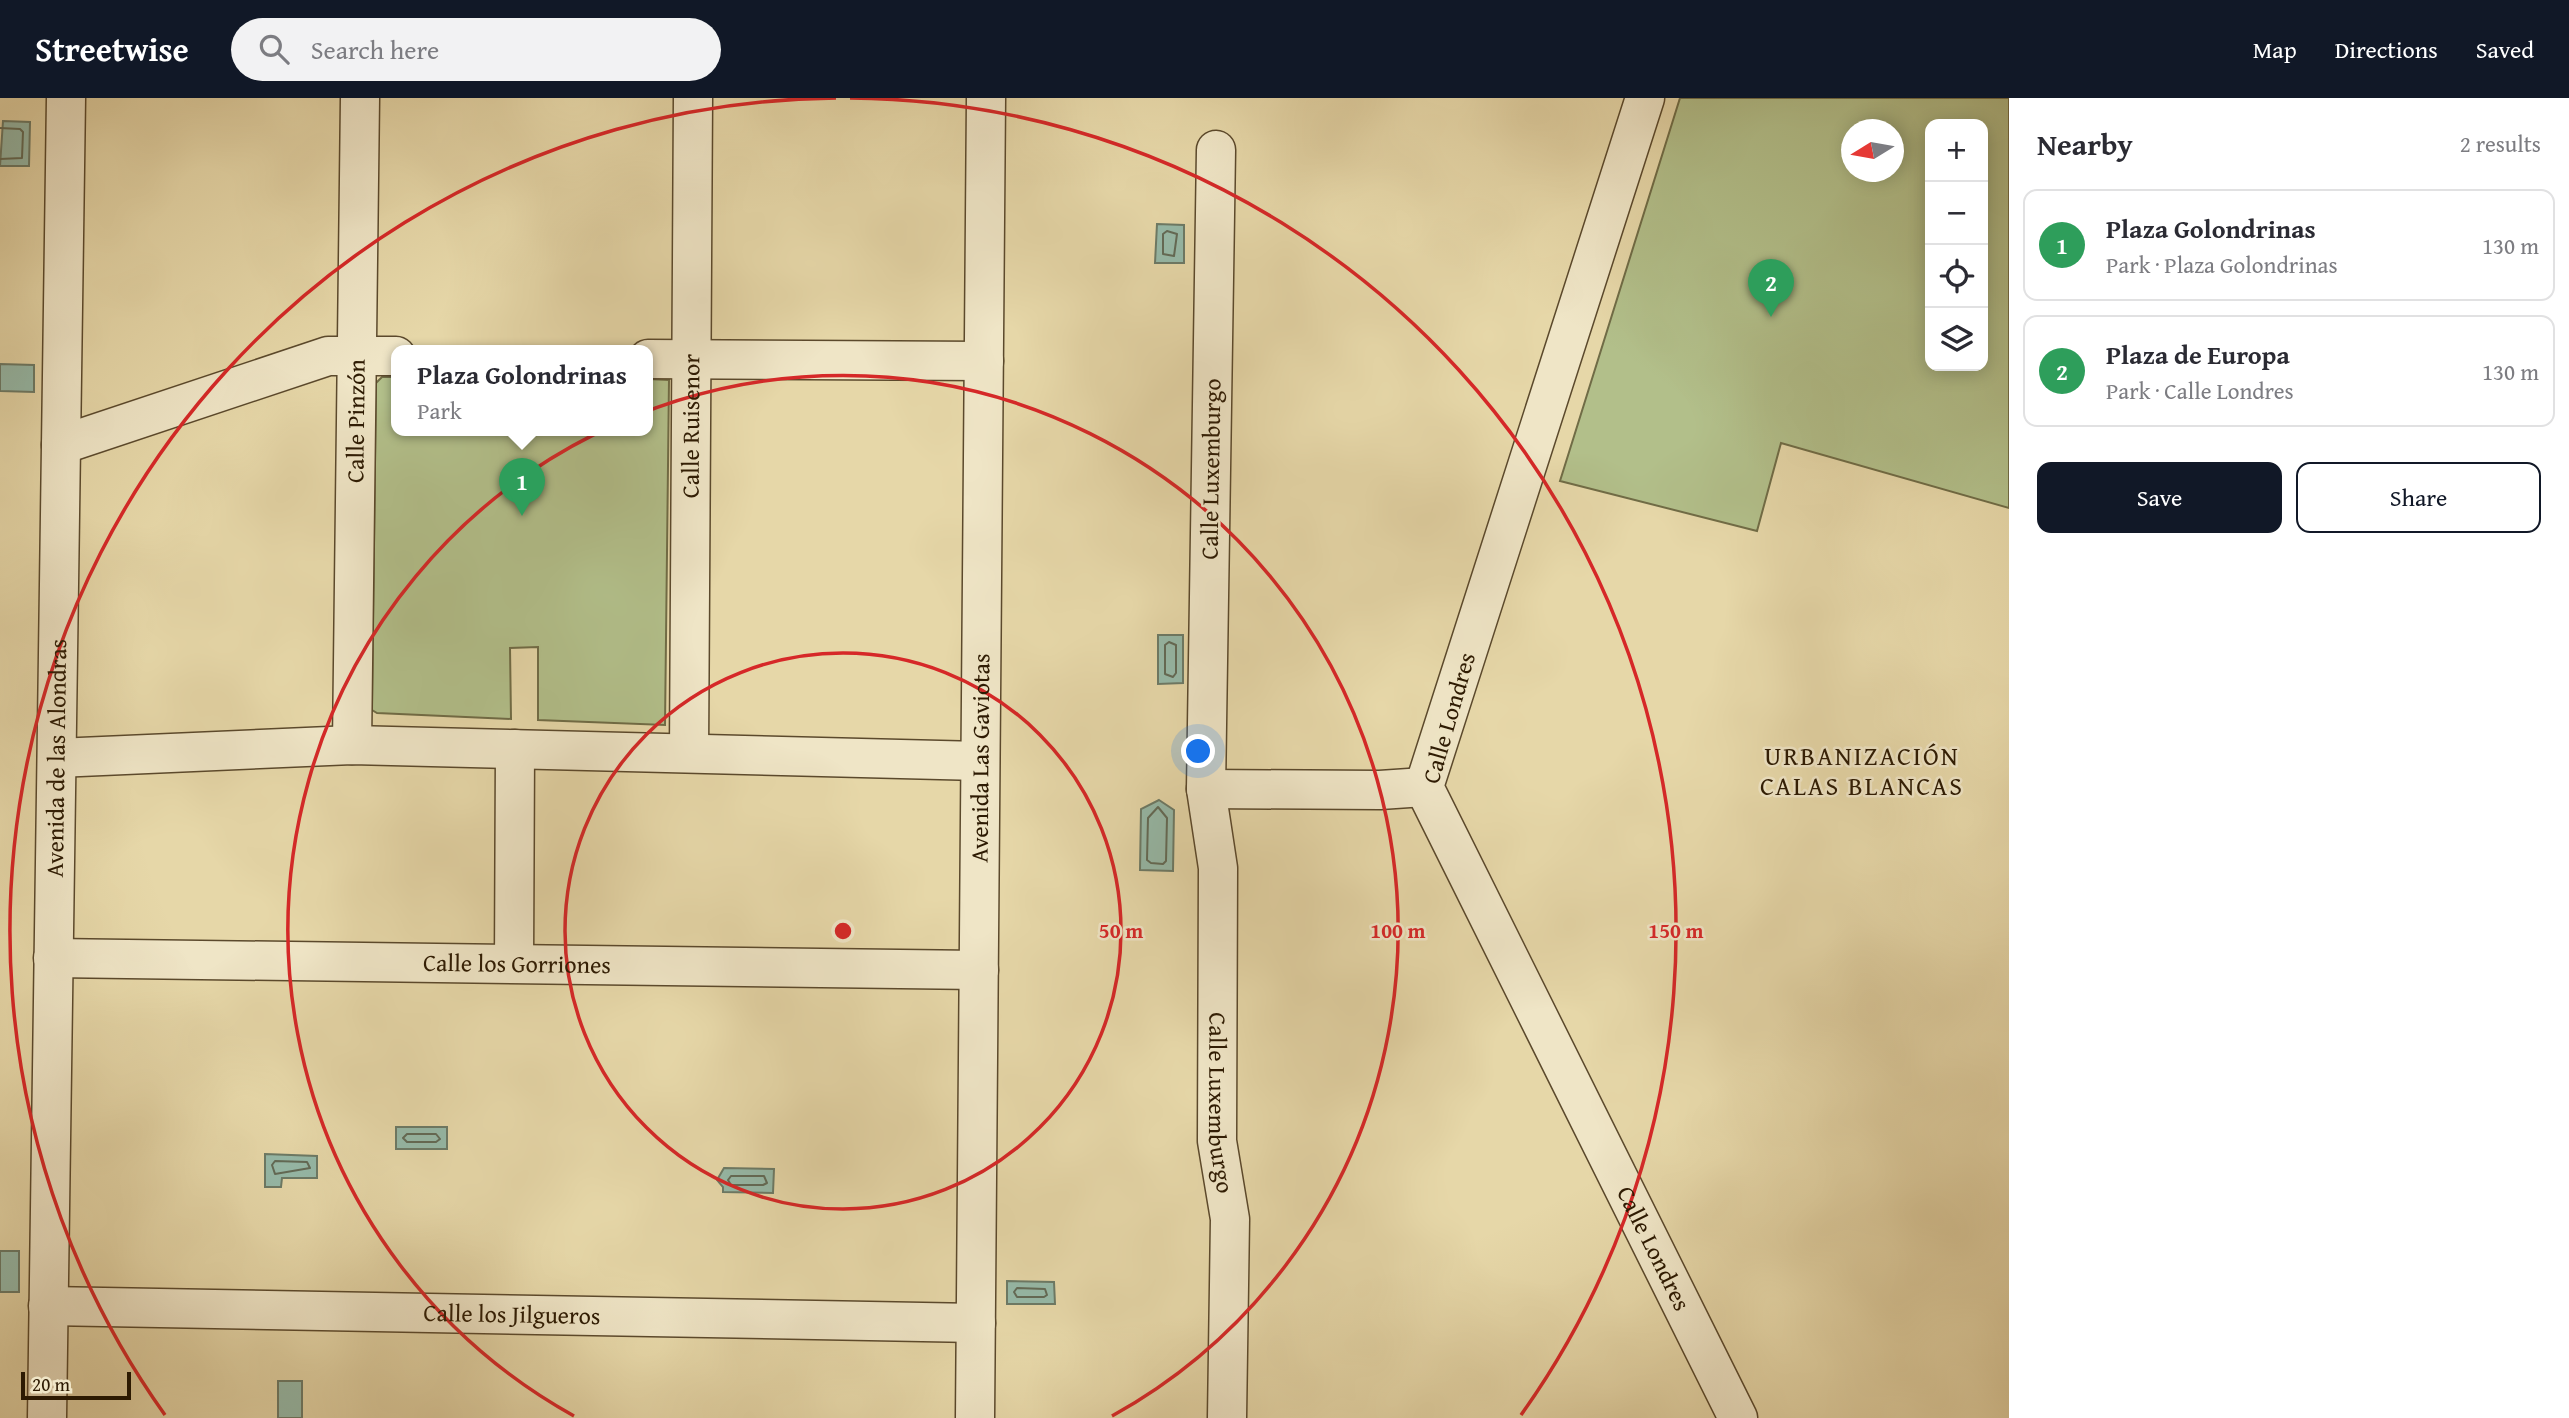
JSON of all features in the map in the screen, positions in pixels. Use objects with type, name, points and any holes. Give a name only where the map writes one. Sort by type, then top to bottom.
[{"type":"street","name":"Avenida de las Alondras","points":[[47,1418],[66,98]]},
{"type":"street","name":"Calle Pinzón","points":[[352,745],[360,98]]},
{"type":"street","name":"Calle Ruisenor","points":[[689,753],[693,98]]},
{"type":"street","name":"Avenida Las Gaviotas","points":[[975,1418],[986,98]]},
{"type":"street","name":"Calle Londres","points":[[1644,98],[1424,787],[1738,1418]]},
{"type":"street","name":"Calle Luxemburgo","points":[[1216,150],[1206,789],[1219,869],[1217,1141],[1230,1219],[1227,1418]]},
{"type":"street","points":[[61,445],[328,356],[391,356]]},
{"type":"street","points":[[653,359],[984,361]]},
{"type":"street","points":[[57,758],[352,745],[980,761]]},
{"type":"street","points":[[514,963],[515,749]]},
{"type":"street","points":[[1206,789],[1380,790],[1424,787]]},
{"type":"street","name":"Calle los Gorriones","points":[[53,958],[979,970]]},
{"type":"street","name":"Calle los Jilgueros","points":[[48,1306],[976,1323]]},
{"type":"green space","points":[[1680,98],[2009,98],[2009,508],[1781,443],[1757,531],[1560,481]]},
{"type":"green space","points":[[382,377],[391,377],[391,436],[653,436],[653,379],[669,380],[665,725],[538,720],[538,647],[510,648],[511,719],[377,713],[372,710],[376,383]]},
{"type":"water","points":[[3,121],[30,122],[29,166],[0,166]]},
{"type":"water","points":[[1157,224],[1184,225],[1184,263],[1155,263]]},
{"type":"water","points":[[0,364],[34,365],[34,392],[0,391]]},
{"type":"water","points":[[1158,635],[1183,635],[1183,683],[1158,684]]},
{"type":"water","points":[[1159,800],[1174,810],[1173,871],[1140,870],[1141,809]]},
{"type":"water","points":[[396,1127],[447,1127],[447,1149],[396,1149]]},
{"type":"water","points":[[265,1154],[317,1156],[317,1178],[282,1178],[281,1187],[265,1187]]},
{"type":"water","points":[[724,1168],[774,1169],[773,1193],[723,1192],[723,1187],[717,1180]]},
{"type":"water","points":[[0,1251],[19,1251],[19,1292],[0,1292]]},
{"type":"water","points":[[1007,1281],[1054,1282],[1055,1304],[1007,1304]]},
{"type":"water","points":[[278,1381],[302,1381],[302,1418],[278,1418]]},
{"type":"place","name":"Plaza de Europa","points":[[1771,317]]},
{"type":"place","name":"Plaza Golondrinas","points":[[522,516]]},
{"type":"district","name":"URBANIZACIÓN CALAS BLANCAS","points":[[1862,771]]}]
